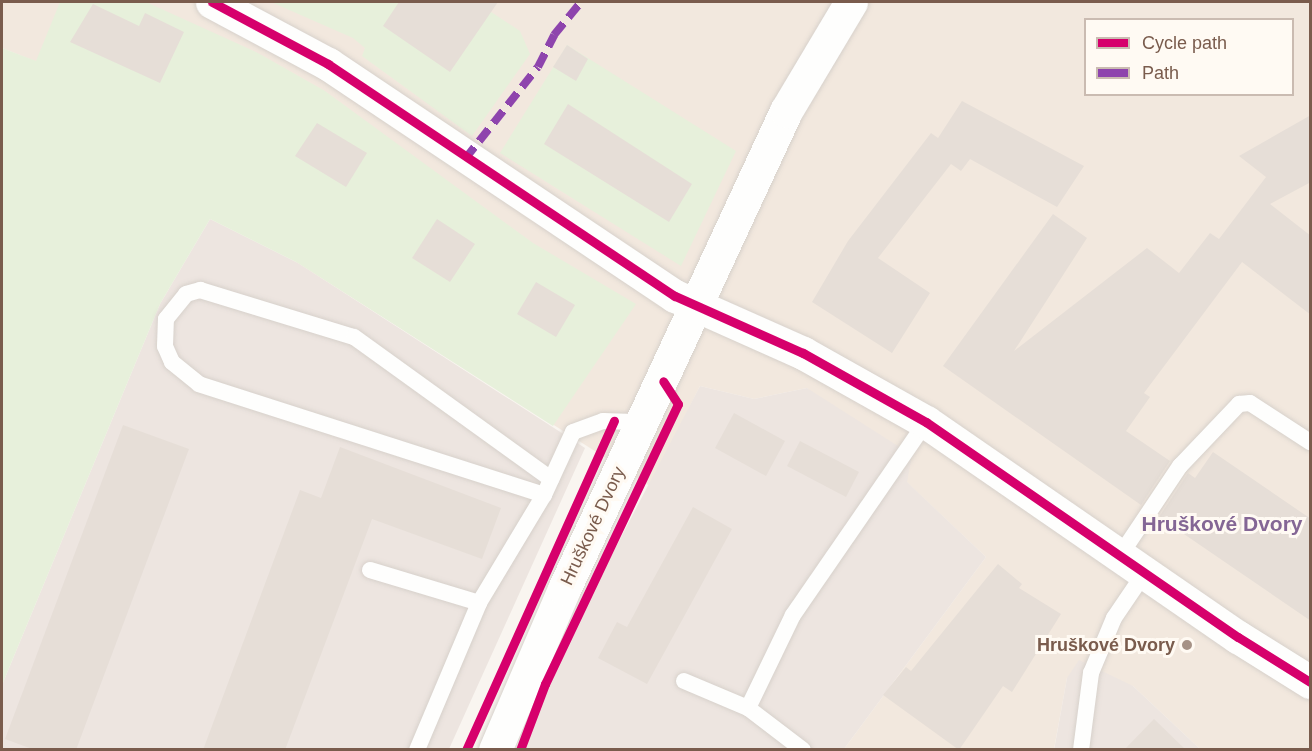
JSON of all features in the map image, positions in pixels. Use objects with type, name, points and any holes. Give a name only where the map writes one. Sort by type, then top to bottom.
[{"type":"street","points":[[212,2],[328,64],[475,165],[698,306],[803,353],[926,422],[1133,562],[1238,637],[1311,682]]},
{"type":"street","name":"Hruškové Dvory","points":[[495,750],[641,422],[698,306],[786,111],[851,2]]},
{"type":"lane","points":[[544,495],[199,384],[172,362],[165,346],[166,319],[186,294],[200,290],[354,337],[551,479]]},
{"type":"lane","points":[[1081,749],[1095,662],[1114,618],[1133,562],[1180,466],[1239,404],[1250,403],[1311,442]]},
{"type":"lane","points":[[417,750],[479,603],[544,495],[573,432],[585,424],[641,422]]},
{"type":"lane","points":[[748,708],[793,615],[926,422]]},
{"type":"lane","points":[[370,570],[479,603]]},
{"type":"lane","points":[[684,681],[748,708],[803,750]]},
{"type":"shaded area","points":[[2,2],[1310,2],[1310,749],[1200,749],[1133,686],[1067,678],[1054,749],[844,749],[986,557],[807,388],[754,399],[700,386],[650,486],[298,263],[67,74],[2,48]]},
{"type":"shaded area","points":[[210,219],[298,263],[585,448],[449,749],[2,749],[2,685],[160,304]]},
{"type":"shaded area","points":[[700,386],[754,399],[807,388],[912,455],[907,482],[986,557],[844,749],[523,750],[547,679]]},
{"type":"shaded area","points":[[1079,660],[1133,686],[1200,749],[1054,750],[1067,678]]},
{"type":"green space","points":[[60,2],[146,2],[258,53],[325,91],[533,243],[636,304],[553,426],[298,263],[210,219],[160,304],[2,685],[2,48],[36,61]]},
{"type":"green space","points":[[271,2],[476,2],[520,31],[530,54],[472,136],[362,56],[365,48],[353,38]]},
{"type":"green space","points":[[567,45],[736,151],[681,266],[500,153]]},
{"type":"building","points":[[399,2],[498,2],[450,72],[383,26]]},
{"type":"building","points":[[93,4],[139,26],[145,13],[184,32],[160,83],[70,42]]},
{"type":"building","points":[[567,45],[588,59],[576,81],[553,67]]},
{"type":"building","points":[[962,101],[1084,166],[1057,207],[970,159],[961,171],[951,164],[878,258],[930,293],[892,353],[812,302],[848,241],[931,133],[938,138]]},
{"type":"building","points":[[568,104],[692,184],[669,222],[544,144]]},
{"type":"building","points":[[1311,115],[1311,182],[1270,204],[1311,236],[1311,315],[1242,262],[1144,393],[1150,397],[1126,431],[1170,461],[1141,505],[943,366],[1053,214],[1087,238],[1014,351],[1147,248],[1179,273],[1210,233],[1219,239],[1266,177],[1239,156]]},
{"type":"building","points":[[317,123],[367,153],[346,187],[295,156]]},
{"type":"building","points":[[437,219],[475,244],[450,282],[412,258]]},
{"type":"building","points":[[536,282],[575,305],[556,337],[517,314]]},
{"type":"building","points":[[734,413],[785,441],[766,476],[715,448]]},
{"type":"building","points":[[123,425],[189,449],[76,750],[35,750],[5,739]]},
{"type":"building","points":[[800,441],[859,472],[846,497],[787,466]]},
{"type":"building","points":[[340,447],[501,508],[482,559],[372,519],[285,750],[203,750],[300,490],[321,498]]},
{"type":"building","points":[[1213,452],[1311,519],[1311,621],[1159,517],[1188,473],[1195,478]]},
{"type":"building","points":[[693,507],[732,529],[647,684],[598,658],[617,622],[627,627]]},
{"type":"building","points":[[998,564],[1022,584],[1019,588],[1061,614],[1012,692],[1003,686],[959,750],[883,695],[906,667],[911,671]]},
{"type":"building","points":[[1154,719],[1186,750],[1124,750]]},
{"type":"marked path","points":[[465,159],[538,67],[554,35],[581,2]]},
{"type":"cycle path","points":[[212,2],[328,64],[675,296],[803,353],[926,422],[1238,637],[1310,682]]},
{"type":"cycle path","points":[[520,750],[545,684],[678,404],[663,381]]},
{"type":"cycle path","points":[[466,750],[614,421]]},
{"type":"place","name":"Hruškové Dvory","points":[[1187,645]]},
{"type":"district","name":"Hruškové Dvory","points":[[1222,524]]}]
